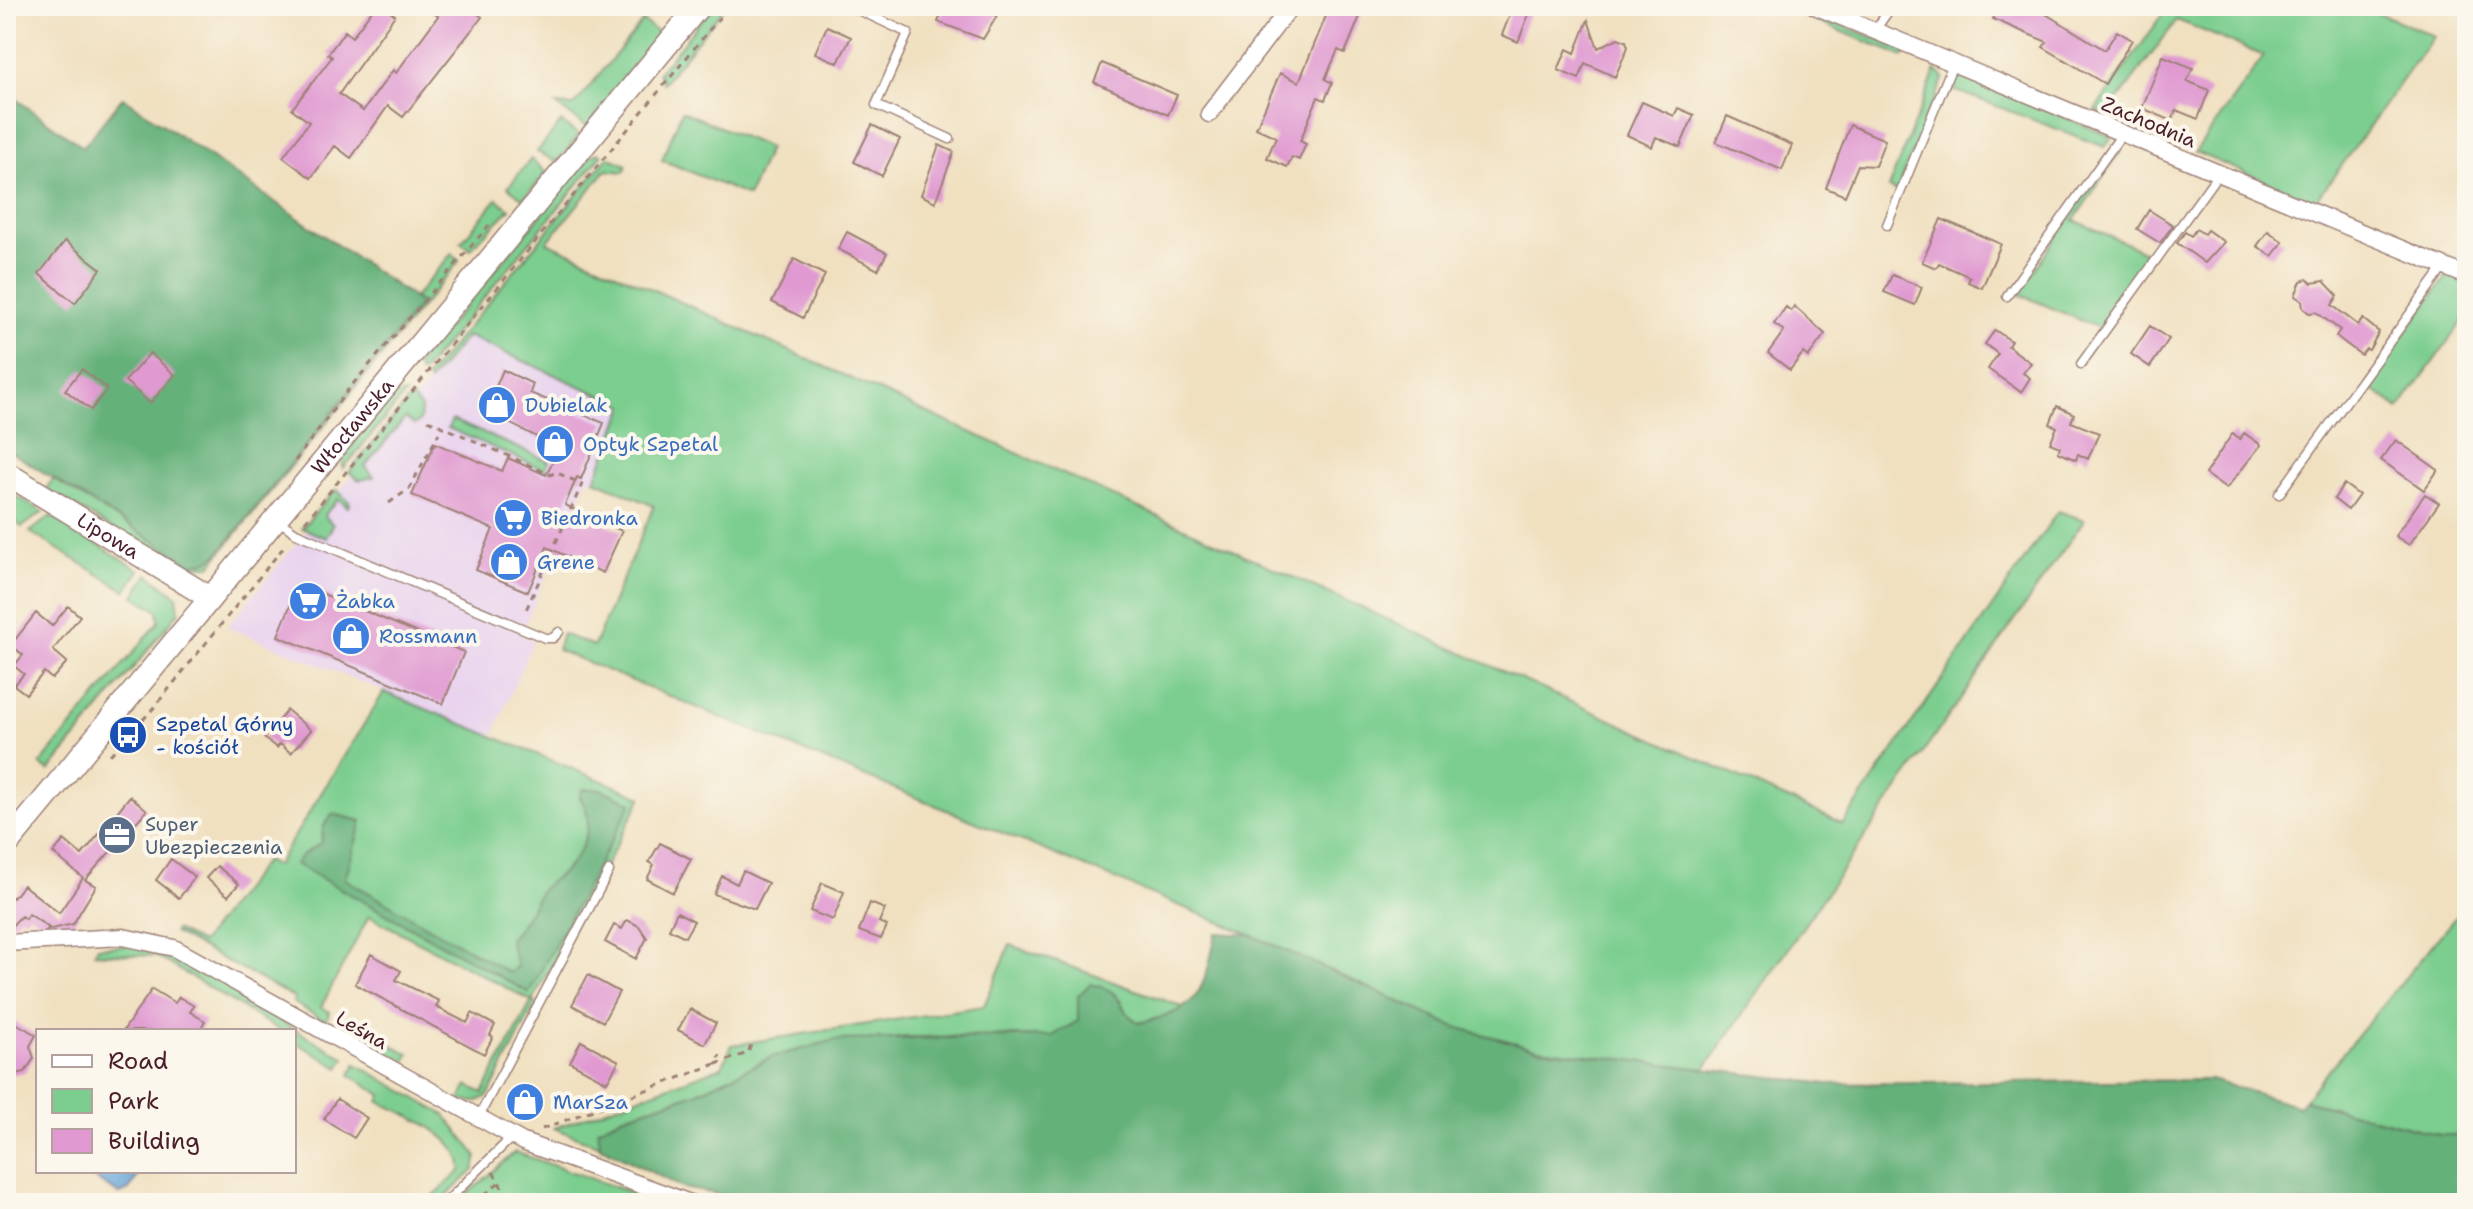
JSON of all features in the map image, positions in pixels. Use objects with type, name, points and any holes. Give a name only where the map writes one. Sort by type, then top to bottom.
[{"type":"main road","name":"Włocławska","points":[[6,846],[699,6]]},
{"type":"main road","name":"Lipowa","points":[[6,473],[210,598]]},
{"type":"street","points":[[1209,114],[1291,6]]},
{"type":"street","name":"Zachodnia","points":[[1815,6],[2467,276]]},
{"type":"street","name":"Leśna","points":[[6,943],[123,937],[174,948],[514,1138],[690,1203]]},
{"type":"lane","points":[[850,6],[908,33],[876,105],[950,139]]},
{"type":"lane","points":[[1875,31],[1892,6]]},
{"type":"lane","points":[[1887,225],[1953,63]]},
{"type":"lane","points":[[2007,296],[2122,133]]},
{"type":"lane","points":[[2081,364],[2218,173]]},
{"type":"lane","points":[[2279,494],[2444,267]]},
{"type":"lane","points":[[276,518],[296,533],[545,638],[553,638],[559,632]]},
{"type":"lane","points":[[477,1119],[609,871]]},
{"type":"lane","points":[[445,1203],[514,1138]]},
{"type":"path","points":[[105,758],[151,711],[729,6]]},
{"type":"path","points":[[428,420],[551,475],[555,472],[582,484],[526,610],[522,610]]},
{"type":"path","points":[[389,503],[409,489],[439,433]]},
{"type":"path","points":[[514,1138],[748,1053],[752,1042]]},
{"type":"path","points":[[716,1064],[720,1055]]},
{"type":"path","points":[[679,1069],[682,1077]]},
{"type":"path","points":[[585,1102],[589,1112]]},
{"type":"path","points":[[486,1163],[511,1203]]},
{"type":"path","points":[[476,1203],[499,1182]]},
{"type":"shaded area","points":[[467,336],[626,406],[596,480],[588,478],[527,620],[521,635],[533,640],[493,736],[227,627]]},
{"type":"green space","points":[[713,6],[724,8],[663,83],[658,73]]},
{"type":"green space","points":[[2169,6],[2362,6],[2434,36],[2315,202],[2195,152],[2264,56],[2177,20],[2107,115],[2095,110]]},
{"type":"green space","points":[[1797,7],[1907,51],[1904,57],[1796,13]]},
{"type":"green space","points":[[643,21],[659,37],[587,127],[556,105],[574,106]]},
{"type":"green space","points":[[1936,70],[1944,77],[1897,191],[1888,188]]},
{"type":"green space","points":[[1958,73],[2112,137],[2105,147],[1951,89]]},
{"type":"green space","points":[[6,92],[83,147],[123,97],[421,303],[218,554],[206,562],[191,564],[6,449]]},
{"type":"green space","points":[[682,111],[769,148],[748,196],[662,160]]},
{"type":"green space","points":[[561,122],[579,135],[557,162],[537,152]]},
{"type":"green space","points":[[2116,145],[2121,150],[2074,220],[2152,255],[2099,328],[2019,294]]},
{"type":"green space","points":[[591,155],[602,155],[421,374],[416,365]]},
{"type":"green space","points":[[608,157],[627,165],[624,172],[606,170],[547,242],[1843,824],[2058,511],[2084,520],[1704,1070],[1538,1049],[1455,1027],[1251,935],[557,650],[562,634],[594,646],[654,506],[595,480],[625,406],[467,336],[429,382],[426,378]]},
{"type":"green space","points":[[531,159],[547,173],[523,199],[508,187]]},
{"type":"green space","points":[[497,199],[510,209],[470,249],[461,242]]},
{"type":"green space","points":[[452,253],[459,261],[210,566],[189,566],[182,571],[46,489],[53,479],[191,564],[218,554],[420,303],[414,298]]},
{"type":"green space","points":[[2448,275],[2467,284],[2467,315],[2399,409],[2367,385]]},
{"type":"green space","points":[[405,394],[343,469],[342,456],[393,395]]},
{"type":"green space","points":[[411,397],[421,408],[420,421],[414,425],[405,418],[365,466],[374,477],[359,480],[349,472]]},
{"type":"green space","points":[[452,420],[549,461],[545,470],[448,428]]},
{"type":"green space","points":[[336,489],[350,503],[348,507],[338,499],[324,515],[333,525],[326,538],[302,528]]},
{"type":"green space","points":[[6,490],[43,512],[22,527],[6,515]]},
{"type":"green space","points":[[51,516],[140,570],[126,591],[30,532]]},
{"type":"green space","points":[[148,574],[177,596],[179,612],[49,771],[40,764],[159,622],[158,611],[134,596]]},
{"type":"green space","points":[[384,692],[642,797],[533,1000],[536,1003],[488,1096],[476,1102],[460,1101],[467,1085],[483,1093],[532,1001],[369,916],[321,1007],[330,1012],[325,1021],[293,1002],[295,998],[174,933],[175,930],[201,943],[265,861],[276,866]]},
{"type":"green space","points":[[582,789],[601,789],[632,803],[529,993],[295,864],[302,855],[321,843],[324,826],[332,814],[362,821],[345,879],[510,973],[517,966],[509,939],[542,889],[571,864],[586,836],[587,817],[580,798]]},
{"type":"green space","points":[[2467,903],[2467,1135],[2440,1135],[2304,1100]]},
{"type":"green space","points":[[1216,933],[1251,935],[1455,1027],[1538,1049],[1828,1084],[2211,1080],[2299,1106],[2304,1100],[2440,1135],[2467,1135],[2467,1203],[769,1203],[683,1188],[600,1146],[598,1129],[622,1117],[696,1093],[772,1057],[835,1040],[1052,1036],[1078,1021],[1078,996],[1090,984],[1115,995],[1138,1023],[1159,1018],[1187,1005],[1196,995],[1208,970]]},
{"type":"green space","points":[[136,945],[184,961],[270,1010],[268,1014],[294,1029],[278,1029],[156,956],[94,953],[98,947]]},
{"type":"green space","points":[[1010,945],[1183,1007],[1173,1016],[1138,1023],[1124,1013],[1121,1001],[1078,996],[1078,1021],[1052,1036],[906,1037],[772,1057],[696,1093],[622,1117],[598,1129],[600,1146],[554,1128],[722,1067],[732,1045],[984,1006]]},
{"type":"green space","points":[[355,1026],[409,1054],[403,1067],[350,1035]]},
{"type":"green space","points":[[296,1030],[345,1058],[339,1068],[296,1042]]},
{"type":"green space","points":[[356,1064],[445,1115],[477,1156],[474,1170],[439,1203],[425,1203],[461,1171],[453,1147],[430,1128],[379,1102],[382,1095],[350,1075]]},
{"type":"green space","points":[[515,1152],[661,1203],[457,1203]]},
{"type":"water","points":[[85,1173],[140,1173],[129,1190],[120,1194]]},
{"type":"building","points":[[375,6],[383,6],[395,15],[339,94],[363,111],[438,16],[424,6],[484,6],[478,14],[482,17],[403,117],[388,106],[351,158],[335,146],[311,178],[283,157],[309,122],[292,109],[332,57],[328,54],[345,31],[352,37]]},
{"type":"building","points":[[945,6],[1003,6],[983,39],[938,22]]},
{"type":"building","points":[[1330,6],[1341,6],[1361,14],[1345,53],[1338,50],[1325,79],[1332,83],[1325,100],[1318,97],[1300,141],[1306,144],[1299,160],[1292,157],[1287,167],[1267,158],[1276,137],[1256,128],[1280,73],[1299,82]]},
{"type":"building","points":[[1999,6],[2043,6],[2041,11],[2105,50],[2117,31],[2132,40],[2105,84],[2043,47],[2047,42],[1993,19]]},
{"type":"building","points":[[1513,7],[1529,14],[1518,42],[1502,35]]},
{"type":"building","points":[[1588,20],[1598,48],[1618,38],[1626,41],[1628,47],[1615,77],[1585,63],[1579,79],[1558,70],[1567,49],[1575,53]]},
{"type":"building","points":[[827,26],[851,37],[838,63],[815,53]]},
{"type":"building","points":[[2163,56],[2193,68],[2187,81],[2209,90],[2198,119],[2176,110],[2172,121],[2142,108]]},
{"type":"building","points":[[1102,63],[1177,95],[1168,115],[1094,82]]},
{"type":"building","points":[[1642,102],[1674,116],[1678,108],[1694,115],[1680,147],[1656,137],[1652,147],[1627,135]]},
{"type":"building","points":[[1727,116],[1792,145],[1782,170],[1716,142]]},
{"type":"building","points":[[872,125],[900,139],[882,176],[854,162]]},
{"type":"building","points":[[1850,125],[1885,140],[1875,166],[1858,165],[1845,196],[1826,188]]},
{"type":"building","points":[[939,145],[954,152],[935,202],[921,195]]},
{"type":"building","points":[[2149,210],[2173,225],[2160,243],[2137,229]]},
{"type":"building","points":[[1941,219],[2001,244],[1982,288],[1968,282],[1970,277],[1939,263],[1936,268],[1922,262]]},
{"type":"building","points":[[2196,229],[2204,234],[2207,230],[2224,242],[2205,263],[2177,243],[2185,232],[2191,236]]},
{"type":"building","points":[[2268,231],[2283,242],[2272,256],[2257,246]]},
{"type":"building","points":[[847,232],[887,253],[878,270],[838,249]]},
{"type":"building","points":[[65,241],[101,269],[75,303],[39,274]]},
{"type":"building","points":[[794,259],[825,275],[803,318],[772,302]]},
{"type":"building","points":[[1892,275],[1922,287],[1915,305],[1884,292]]},
{"type":"building","points":[[2307,279],[2312,283],[2324,281],[2338,296],[2332,305],[2358,325],[2363,319],[2379,332],[2369,350],[2366,349],[2361,355],[2336,336],[2340,330],[2316,312],[2309,313],[2303,308],[2302,301],[2295,296],[2301,281]]},
{"type":"building","points":[[1794,306],[1825,334],[1808,357],[1803,353],[1790,370],[1768,353],[1784,331],[1774,324],[1786,307],[1791,311]]},
{"type":"building","points":[[2150,326],[2169,339],[2150,367],[2131,354]]},
{"type":"building","points":[[1995,330],[2011,341],[2008,346],[2031,363],[2023,373],[2030,378],[2021,392],[1988,369],[1998,354],[1985,344]]},
{"type":"building","points":[[150,353],[175,375],[150,403],[125,381]]},
{"type":"building","points":[[82,369],[107,389],[91,410],[65,390]]},
{"type":"building","points":[[503,370],[533,384],[530,393],[604,423],[581,479],[577,477],[565,505],[622,531],[603,573],[547,547],[528,592],[476,570],[493,529],[412,495],[435,443],[502,471],[508,458],[546,475],[559,448],[485,411]]},
{"type":"building","points":[[2057,406],[2074,414],[2071,422],[2099,433],[2088,459],[2078,454],[2076,460],[2058,452],[2060,447],[2050,443],[2057,427],[2050,424]]},
{"type":"building","points":[[2233,433],[2240,439],[2244,433],[2261,445],[2226,489],[2205,474]]},
{"type":"building","points":[[2396,440],[2438,470],[2424,490],[2381,460]]},
{"type":"building","points":[[2344,484],[2359,495],[2348,510],[2334,499]]},
{"type":"building","points":[[2425,494],[2439,503],[2409,545],[2395,536]]},
{"type":"building","points":[[299,584],[464,652],[443,704],[278,636]]},
{"type":"building","points":[[68,606],[80,616],[53,650],[67,662],[52,679],[44,672],[26,694],[14,685],[24,674],[14,666],[23,655],[11,645],[36,613],[52,626]]},
{"type":"building","points":[[287,710],[311,730],[291,753],[280,744],[277,748],[264,738]]},
{"type":"building","points":[[130,796],[147,810],[85,880],[96,886],[73,924],[47,930],[49,928],[29,914],[25,919],[21,916],[6,932],[6,892],[13,898],[23,885],[59,913],[83,878],[53,853],[64,840],[82,855]]},
{"type":"building","points":[[660,843],[691,859],[673,893],[647,879],[654,865],[649,862]]},
{"type":"building","points":[[171,859],[195,877],[179,898],[156,880]]},
{"type":"building","points":[[217,866],[239,884],[228,896],[206,878]]},
{"type":"building","points":[[743,871],[768,883],[755,909],[714,894],[722,876],[737,884]]},
{"type":"building","points":[[822,883],[844,892],[833,920],[810,911]]},
{"type":"building","points":[[870,903],[885,909],[879,922],[887,926],[881,939],[859,931]]},
{"type":"building","points":[[677,912],[694,921],[685,937],[669,929]]},
{"type":"building","points":[[627,920],[639,926],[647,938],[636,959],[605,942],[614,925],[622,929]]},
{"type":"building","points":[[371,954],[401,971],[396,980],[439,1001],[436,1007],[467,1023],[472,1013],[495,1025],[484,1054],[355,984]]},
{"type":"building","points":[[588,975],[619,992],[603,1022],[572,1005]]},
{"type":"building","points":[[152,989],[175,1003],[179,997],[194,1006],[190,1012],[205,1021],[200,1029],[124,1029]]},
{"type":"building","points":[[690,1009],[716,1023],[705,1044],[678,1030]]},
{"type":"building","points":[[6,1017],[36,1035],[30,1046],[34,1058],[25,1072],[6,1076]]},
{"type":"building","points":[[581,1041],[619,1061],[607,1082],[570,1062]]},
{"type":"building","points":[[337,1099],[367,1118],[354,1138],[324,1119]]},
{"type":"place","name":"Dubielak","points":[[497,405]]},
{"type":"place","name":"Optyk Szpetal","points":[[555,444]]},
{"type":"place","name":"Biedronka","points":[[513,518]]},
{"type":"place","name":"Grene","points":[[509,562]]},
{"type":"place","name":"Żabka","points":[[308,601]]},
{"type":"place","name":"Rossmann","points":[[351,636]]},
{"type":"place","name":"Szpetal Górny - kościół","points":[[128,735]]},
{"type":"place","name":"Super Ubezpieczenia","points":[[117,835]]},
{"type":"place","name":"MarSza","points":[[525,1102]]}]
